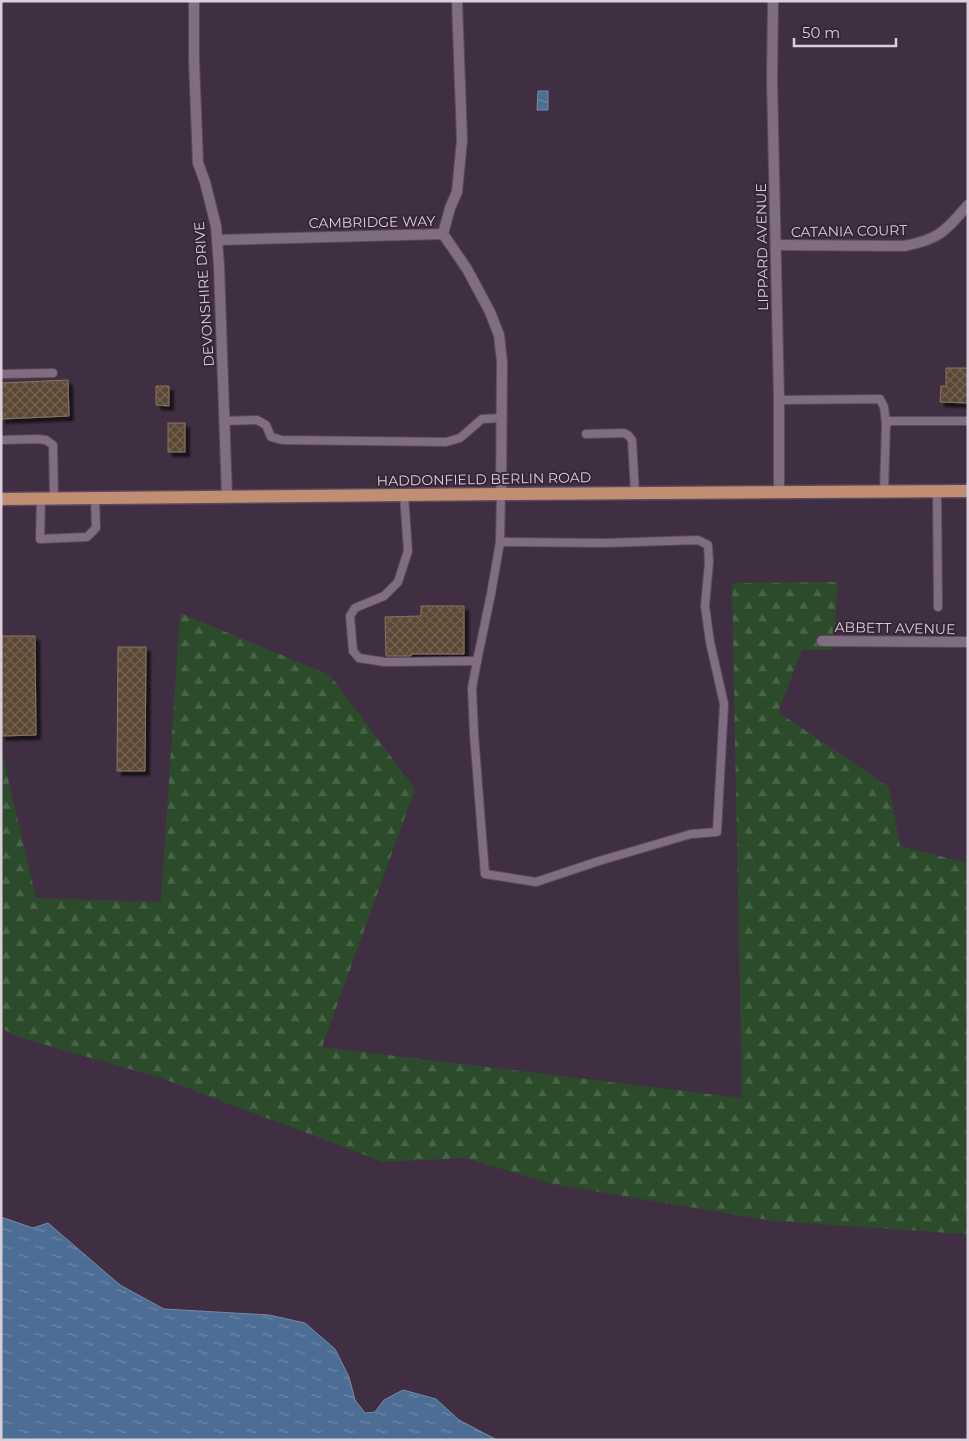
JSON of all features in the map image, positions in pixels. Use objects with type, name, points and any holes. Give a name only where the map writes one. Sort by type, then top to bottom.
[{"type":"main road","name":"HADDONFIELD BERLIN ROAD","points":[[1,499],[968,491]]},
{"type":"street","name":"DEVONSHIRE DRIVE","points":[[194,1],[198,163],[205,182],[216,226],[219,266],[227,497]]},
{"type":"street","name":"CAMBRIDGE WAY","points":[[217,240],[443,234],[450,208],[457,192],[462,140],[457,1]]},
{"type":"street","name":"LIPPARD AVENUE","points":[[774,1],[772,80],[779,400],[779,492]]},
{"type":"street","name":"CATANIA COURT","points":[[776,245],[904,246],[921,243],[936,237],[952,224],[968,205]]},
{"type":"street","points":[[443,234],[467,269],[490,312],[499,335],[502,362],[501,494]]},
{"type":"street","name":"ABBETT AVENUE","points":[[822,641],[968,642]]},
{"type":"lane","points":[[1,374],[53,373]]},
{"type":"lane","points":[[779,400],[880,399],[884,408],[886,424],[884,492]]},
{"type":"lane","points":[[224,421],[257,420],[266,425],[271,437],[282,440],[446,442],[460,438],[482,419],[502,418]]},
{"type":"lane","points":[[886,424],[890,421],[968,421]]},
{"type":"lane","points":[[586,434],[624,433],[628,435],[632,440],[635,493]]},
{"type":"lane","points":[[1,440],[37,439],[46,440],[53,445],[54,498]]},
{"type":"lane","points":[[938,491],[938,607]]},
{"type":"lane","points":[[500,542],[604,543],[698,540],[708,545],[709,563],[705,606],[710,642],[724,704],[717,832],[691,834],[598,861],[536,882],[485,874],[472,688],[500,542],[501,494]]},
{"type":"lane","points":[[404,495],[408,551],[398,582],[384,596],[354,608],[350,616],[353,652],[359,658],[385,662],[476,661]]},
{"type":"lane","points":[[41,499],[40,539],[87,537],[96,528],[95,498]]},
{"type":"green space","points":[[838,582],[833,650],[802,650],[778,712],[889,787],[900,846],[968,863],[968,1236],[965,1234],[773,1221],[552,1184],[465,1158],[383,1162],[161,1078],[18,1037],[1,1028],[1,749],[36,898],[161,902],[180,613],[330,675],[415,789],[322,1047],[742,1098],[732,583]]},
{"type":"water","points":[[538,91],[548,91],[548,110],[537,110]]},
{"type":"water","points":[[1,1217],[33,1228],[48,1223],[120,1285],[164,1309],[269,1315],[305,1323],[335,1349],[349,1377],[355,1400],[365,1413],[375,1412],[384,1400],[403,1390],[436,1399],[459,1420],[497,1440],[1,1440]]},
{"type":"building","points":[[946,368],[968,368],[968,403],[940,402],[941,386],[946,386]]},
{"type":"building","points":[[68,380],[69,416],[1,419],[1,383]]},
{"type":"building","points":[[156,386],[169,386],[169,406],[156,405]]},
{"type":"building","points":[[168,423],[185,423],[185,452],[168,452]]},
{"type":"building","points":[[421,606],[464,606],[464,654],[386,656],[385,617],[421,616]]},
{"type":"building","points":[[1,636],[35,636],[36,735],[1,736]]},
{"type":"building","points":[[118,647],[146,647],[145,771],[117,771]]}]
